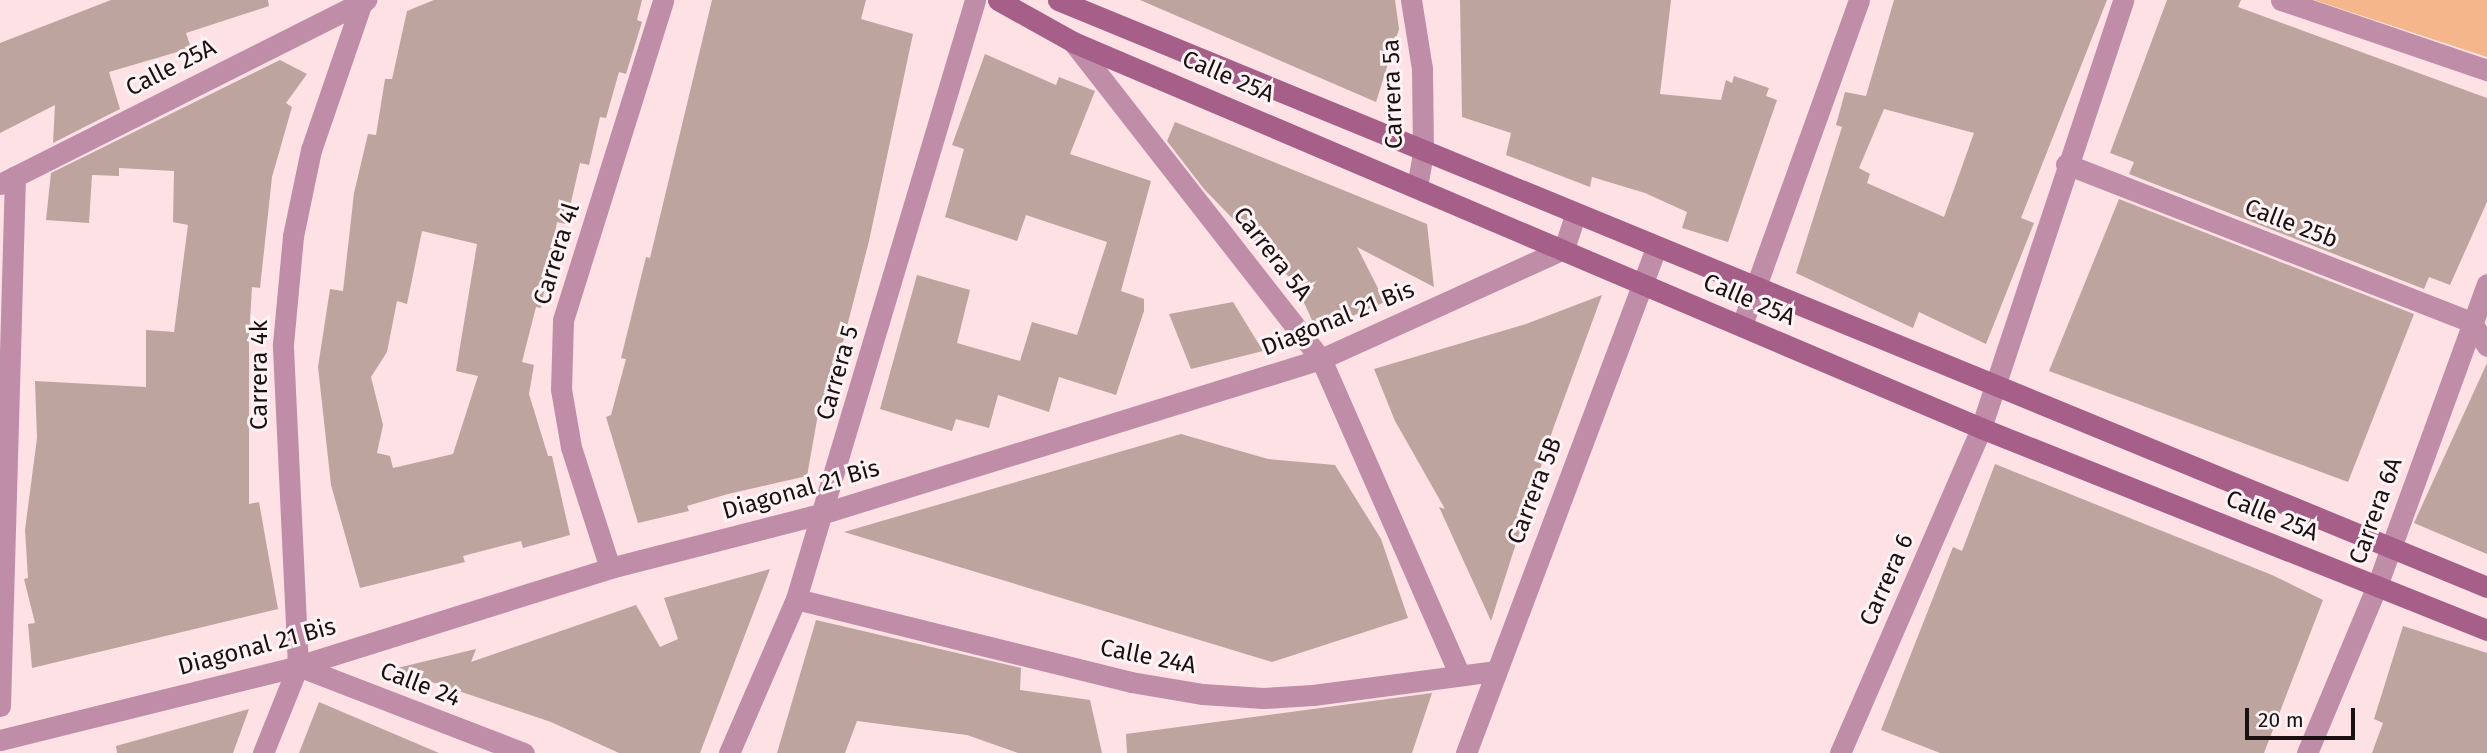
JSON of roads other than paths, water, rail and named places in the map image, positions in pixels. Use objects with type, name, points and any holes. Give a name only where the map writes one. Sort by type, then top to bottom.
[{"type":"street","name":"Carrera 4l","points":[[610,568],[570,447],[561,389],[563,320],[663,0]]},
{"type":"street","name":"Carrera 5","points":[[729,753],[796,599],[824,513],[975,0]]},
{"type":"street","name":"Calle 25A","points":[[998,0],[1073,42],[1982,428],[2487,630]]},
{"type":"street","name":"Calle 25A","points":[[1058,0],[1995,388],[2487,587]]},
{"type":"street","name":"Carrera 5a","points":[[1410,0],[1422,69],[1423,153],[1418,187]]},
{"type":"street","points":[[1742,325],[1757,290],[1859,0]]},
{"type":"street","name":"Carrera 6","points":[[1844,752],[1982,428],[2066,164],[2123,0]]},
{"type":"street","points":[[2281,0],[2487,70]]},
{"type":"street","name":"Calle 25A","points":[[8,180],[364,1]]},
{"type":"street","name":"Carrera 4k","points":[[263,753],[298,666],[284,344],[293,236],[311,150],[364,1]]},
{"type":"street","name":"Carrera 5A","points":[[1073,42],[1321,359],[1459,674]]},
{"type":"street","name":"Calle 25b","points":[[2066,164],[2472,322]]},
{"type":"street","points":[[0,706],[8,180]]},
{"type":"street","points":[[1564,249],[1576,215]]},
{"type":"street","name":"Carrera 5B","points":[[1466,753],[1656,248]]},
{"type":"street","name":"Diagonal 21 Bis","points":[[0,740],[298,666],[610,568],[824,513],[1321,359],[1564,249]]},
{"type":"street","name":"Carrera 6A","points":[[2307,753],[2377,586],[2487,285]]},
{"type":"street","points":[[2472,322],[2487,346]]},
{"type":"street","name":"Calle 24A","points":[[796,599],[1131,682],[1203,694],[1263,698],[1314,695],[1496,671]]},
{"type":"street","name":"Calle 24","points":[[298,666],[524,753]]}]
